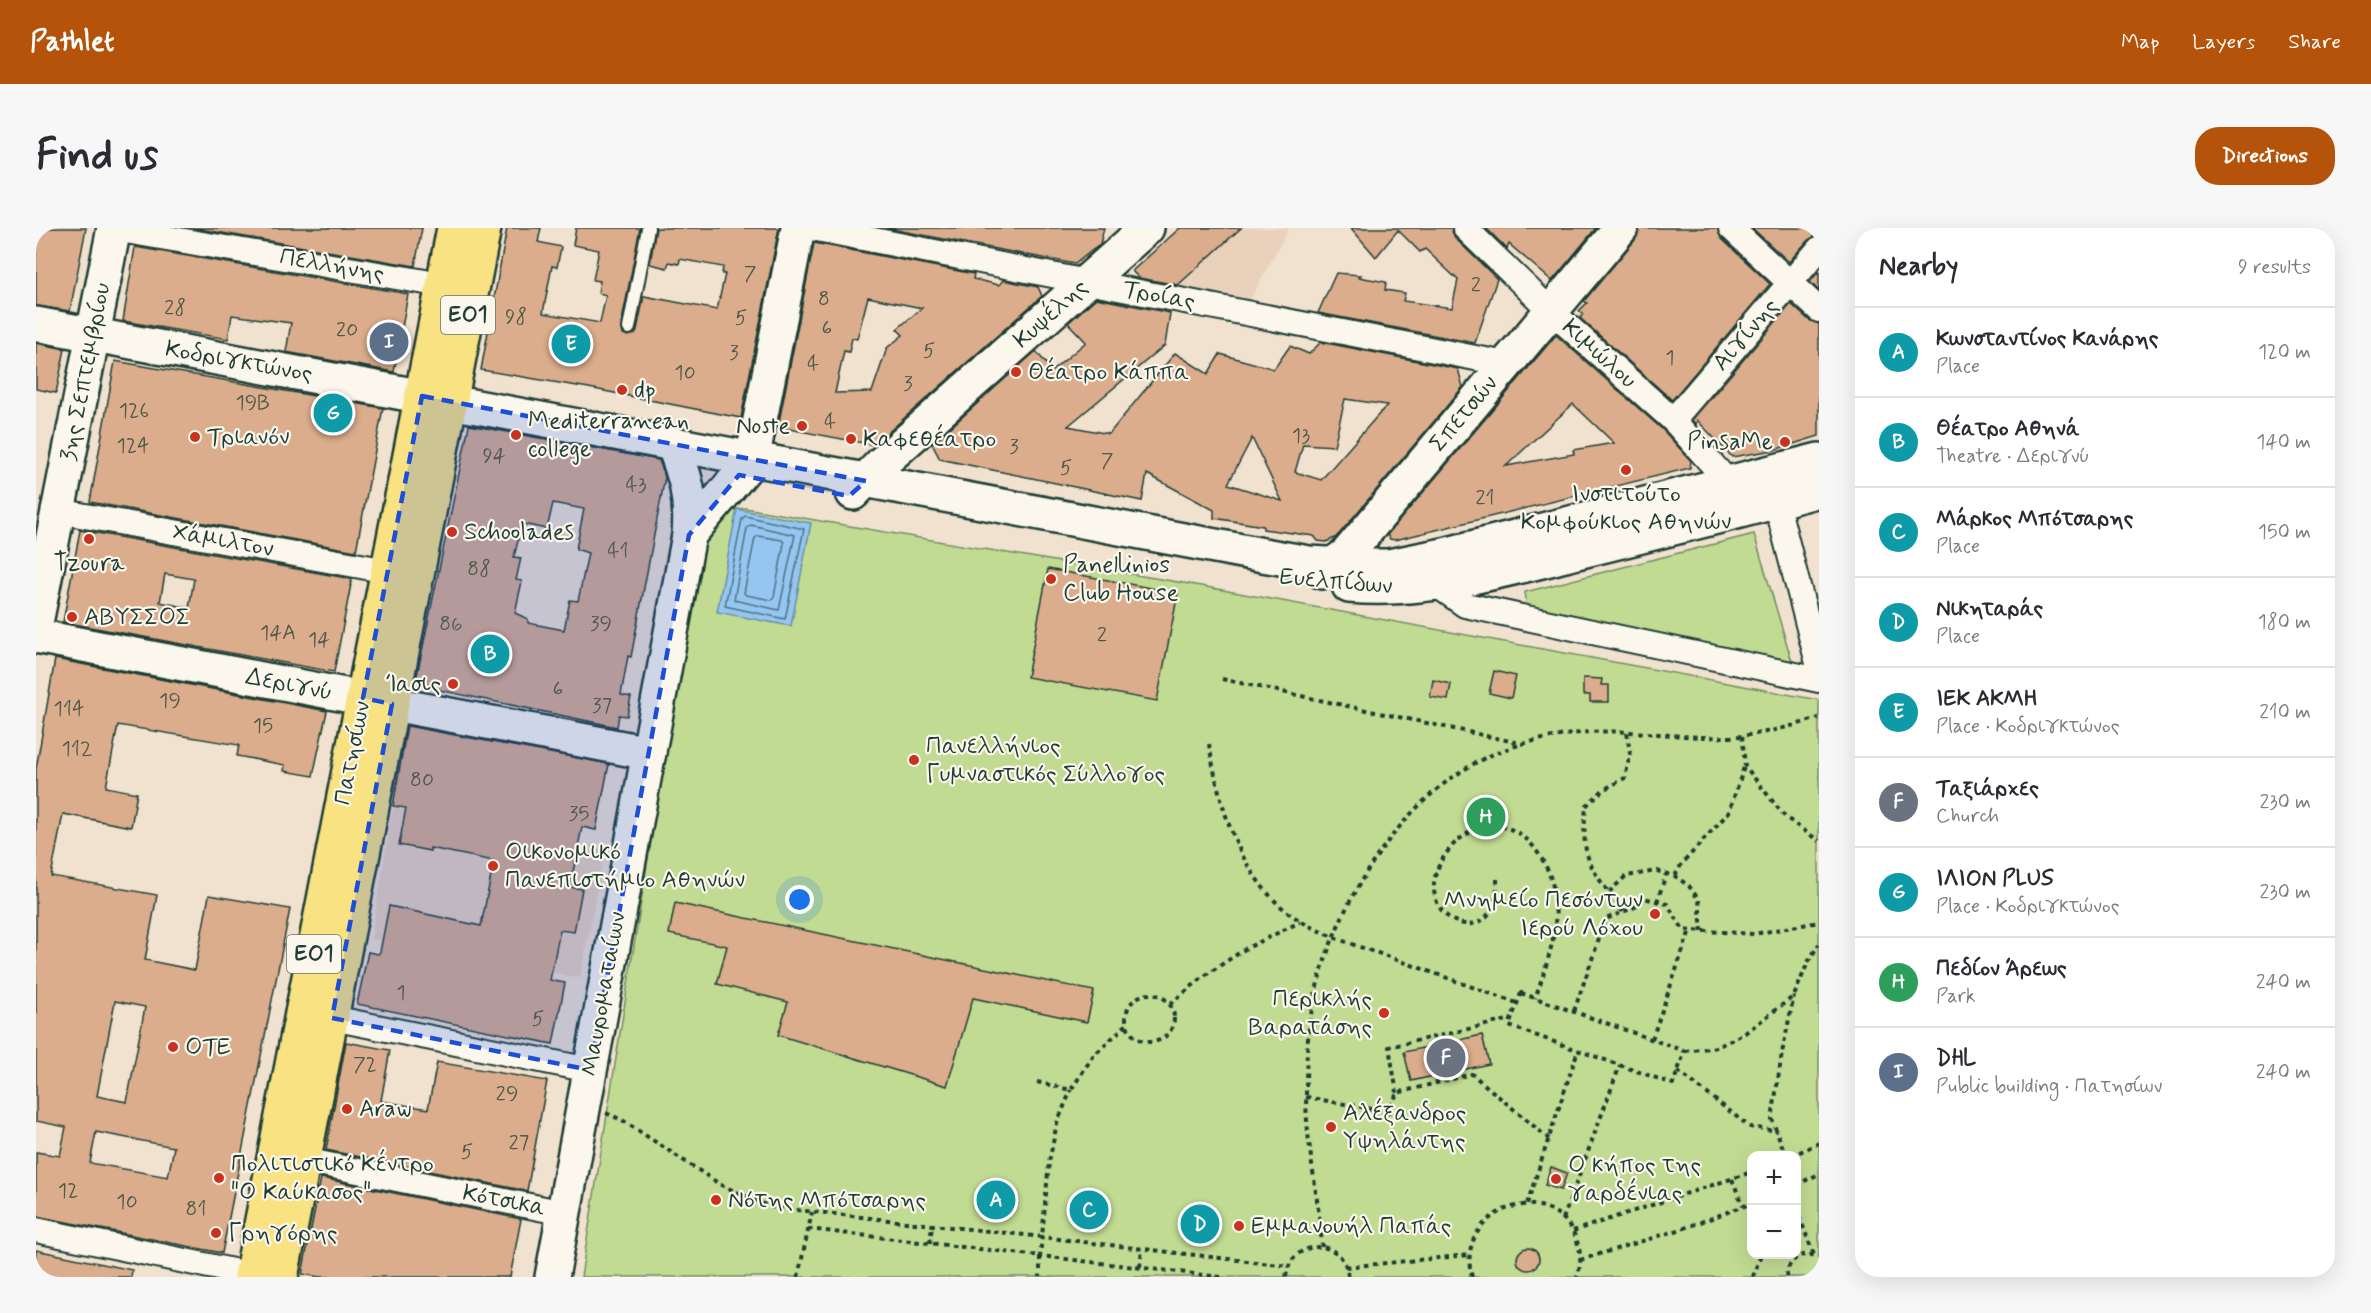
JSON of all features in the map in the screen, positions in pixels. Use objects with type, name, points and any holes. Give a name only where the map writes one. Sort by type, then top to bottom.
[{"type":"main road","name":"Πατησίων","points":[[262,1276],[378,701],[436,399],[443,285],[454,228]]},
{"type":"main road","name":"Πατησίων","points":[[262,1276],[304,1160],[332,1018],[378,701],[388,571],[484,228]]},
{"type":"main road","points":[[746,468],[798,228]]},
{"type":"main road","name":"Κυψέλης","points":[[857,488],[882,463],[1147,228]]},
{"type":"main road","name":"Σπετσών","points":[[1294,582],[1317,575],[1346,555],[1621,228]]},
{"type":"main road","name":"3ης Σεπτεμβρίου","points":[[36,622],[114,229]]},
{"type":"main road","name":"Κοδριγκτώνος","points":[[36,324],[673,444],[746,468],[857,488]]},
{"type":"main road","name":"Μαυροματαίων","points":[[552,1277],[689,535],[691,511],[688,487],[673,444]]},
{"type":"main road","name":"Ευελπίδων","points":[[857,488],[1294,582],[1392,589],[1437,585],[1512,554],[1729,483],[1819,460]]},
{"type":"main road","name":"Μαυροματαίων","points":[[689,535],[746,468]]},
{"type":"main road","name":"Ευελπίδων","points":[[857,488],[1332,566],[1389,566],[1512,554],[1776,501],[1819,490]]},
{"type":"main road","name":"Δεριγνύ","points":[[36,636],[649,753]]},
{"type":"street","name":"Τροίας","points":[[812,228],[1099,271],[1506,364]]},
{"type":"street","points":[[1099,271],[1117,228]]},
{"type":"street","name":"Κιμώλου","points":[[1465,228],[1551,311],[1673,420],[1729,483]]},
{"type":"street","points":[[1731,228],[1819,310]]},
{"type":"street","name":"Πελλήνης","points":[[114,229],[443,285]]},
{"type":"street","name":"Αιγίνης","points":[[1673,420],[1819,249]]},
{"type":"street","points":[[1776,501],[1819,667]]},
{"type":"street","name":"Χάμιλτον","points":[[58,511],[388,571]]},
{"type":"street","points":[[1437,585],[1465,605],[1819,680]]},
{"type":"street","points":[[332,1018],[590,1070]]},
{"type":"street","name":"Κότσικα","points":[[304,1160],[564,1213]]},
{"type":"street","points":[[36,1230],[262,1276]]},
{"type":"lane","points":[[629,328],[648,228]]},
{"type":"path","points":[[1222,679],[1524,744]]},
{"type":"path","points":[[1323,1247],[1311,1164],[1306,1097],[1309,1032],[1313,1004],[1334,937],[1346,909],[1369,869],[1395,831],[1428,797],[1464,769],[1499,752],[1524,744],[1574,734],[1627,732],[1708,737],[1742,736],[1819,718]]},
{"type":"path","points":[[1623,912],[1595,874],[1586,849],[1586,806],[1603,790],[1625,778],[1630,754],[1627,732]]},
{"type":"path","points":[[1675,876],[1681,865],[1729,812],[1745,766],[1742,736]]},
{"type":"path","points":[[1209,744],[1224,808],[1240,850],[1262,886],[1287,912],[1334,937],[1517,1004]]},
{"type":"path","points":[[1745,766],[1785,817],[1819,841]]},
{"type":"path","points":[[1497,879],[1496,904],[1482,921],[1472,924],[1453,921],[1440,910],[1435,902],[1437,871],[1451,847],[1459,839],[1471,832],[1495,825],[1510,828],[1522,834],[1545,862],[1553,884],[1556,904],[1555,936],[1535,998]]},
{"type":"path","points":[[1609,892],[1626,876],[1657,871],[1675,876],[1689,886],[1699,900],[1702,931]]},
{"type":"path","points":[[1657,902],[1666,874]]},
{"type":"path","points":[[1574,1011],[1606,919],[1635,907],[1644,898],[1667,904],[1683,929],[1690,930],[1754,934],[1819,922]]},
{"type":"path","points":[[1170,1004],[1206,975],[1245,950],[1301,921]]},
{"type":"path","points":[[1652,1039],[1690,930]]},
{"type":"path","points":[[1784,1151],[1772,1119],[1782,1053],[1794,996],[1808,962],[1819,944]]},
{"type":"path","points":[[1685,1051],[1673,1084],[1509,1026],[1521,993],[1685,1051],[1717,1047],[1745,1033],[1794,996]]},
{"type":"path","points":[[1152,994],[1161,996],[1170,1004],[1174,1020],[1168,1034],[1162,1038],[1147,1041],[1134,1035],[1127,1024],[1129,1007],[1139,996],[1152,994]]},
{"type":"path","points":[[1306,1097],[1389,1112],[1396,1093],[1389,1047],[1512,1018]]},
{"type":"path","points":[[1040,1277],[1049,1162],[1057,1123],[1071,1090],[1093,1056],[1127,1024]]},
{"type":"path","points":[[1527,1204],[1578,1050]]},
{"type":"path","points":[[1563,1219],[1620,1065]]},
{"type":"path","points":[[1678,1071],[1750,1127],[1777,1131]]},
{"type":"path","points":[[1396,1093],[1472,1074],[1549,1139]]},
{"type":"path","points":[[1037,1082],[1071,1090]]},
{"type":"path","points":[[584,1102],[622,1120],[721,1185],[770,1207],[1288,1266]]},
{"type":"path","points":[[1800,1151],[1819,1143]]},
{"type":"path","points":[[1572,1231],[1747,1174]]},
{"type":"path","points":[[1801,1183],[1819,1174]]},
{"type":"path","points":[[1732,1179],[1743,1206]]},
{"type":"path","points":[[1472,1277],[1470,1255],[1474,1238],[1489,1219],[1510,1206],[1527,1204],[1546,1209],[1563,1219],[1572,1231],[1579,1245],[1580,1260],[1577,1277]]},
{"type":"path","points":[[1580,1260],[1682,1229],[1747,1205]]},
{"type":"path","points":[[798,1277],[812,1212]]},
{"type":"path","points":[[1786,1277],[1791,1262],[1801,1255],[1817,1256],[1801,1218]]},
{"type":"path","points":[[930,1243],[932,1225]]},
{"type":"path","points":[[808,1229],[1221,1277]]},
{"type":"path","points":[[1286,1277],[1291,1260],[1301,1251],[1323,1247],[1339,1256],[1346,1267],[1348,1277]]},
{"type":"path","points":[[1140,1267],[1142,1249]]},
{"type":"path","points":[[1346,1267],[1470,1255]]},
{"type":"path","points":[[1752,1277],[1759,1259]]},
{"type":"highlighted area","points":[[422,396],[866,481],[849,496],[739,475],[689,535],[590,1070],[332,1018],[392,704],[363,698]]},
{"type":"shaded area","points":[[1180,228],[1289,228],[1249,302],[1144,282],[1132,271]]},
{"type":"shaded area","name":"Οικονομικό Πανεπιστήμιο Αθηνών","points":[[458,727],[561,750],[545,836],[605,849],[580,978],[371,939],[393,806],[449,770]]},
{"type":"green space","points":[[745,508],[1201,586],[1819,700],[1819,1277],[581,1277],[699,540],[719,519],[730,512]]},
{"type":"green space","points":[[1754,534],[1793,665],[1527,608],[1525,592]]},
{"type":"water","points":[[737,509],[811,523],[791,626],[717,612]]},
{"type":"building","points":[[36,228],[86,228],[70,311],[36,306]]},
{"type":"building","points":[[193,228],[422,228],[415,266]]},
{"type":"building","points":[[507,228],[541,228],[538,242],[561,247],[557,267],[552,266],[543,313],[600,323],[606,295],[598,293],[600,281],[593,280],[599,250],[573,245],[576,228],[640,228],[621,326],[623,334],[628,336],[635,334],[637,330],[644,296],[717,310],[725,274],[722,274],[723,267],[680,259],[679,264],[669,262],[667,268],[650,264],[656,228],[779,228],[741,418],[589,388],[481,370]]},
{"type":"building","points":[[886,228],[1104,228],[1100,244],[1075,264]]},
{"type":"building","points":[[1180,228],[1241,228],[1178,285],[1139,278],[1132,271]]},
{"type":"building","points":[[1351,228],[1451,228],[1455,238],[1497,279],[1475,343],[1318,313],[1336,273],[1361,275],[1359,277],[1386,282],[1385,290],[1405,293],[1403,301],[1452,308],[1458,280],[1425,249],[1420,252],[1398,230],[1376,257]]},
{"type":"building","points":[[1486,228],[1596,228],[1552,281],[1509,244],[1507,249]]},
{"type":"building","points":[[1639,228],[1717,228],[1721,238],[1770,284],[1672,400],[1580,318],[1583,314],[1579,311],[1587,303],[1584,301],[1635,240]]},
{"type":"building","points":[[1752,228],[1819,228],[1819,235],[1808,240],[1789,262]]},
{"type":"building","points":[[814,243],[974,274],[973,279],[999,285],[1003,280],[1038,287],[1042,296],[874,445],[778,427]],"holes":[[[868,297],[922,308],[897,329],[903,335],[887,348],[872,392],[835,393],[844,351],[849,352],[852,338],[857,339]]]},
{"type":"building","points":[[135,247],[408,294],[394,372],[286,352],[291,323],[232,315],[228,339],[123,321]]},
{"type":"building","points":[[1819,271],[1819,291],[1810,282]]},
{"type":"building","points":[[1096,298],[1170,313],[1165,345],[1068,426],[1109,434],[1175,353],[1208,374],[1220,354],[1274,369],[1290,346],[1309,354],[1321,342],[1458,369],[1463,387],[1340,533],[1326,542],[1318,541],[1314,536],[1263,529],[1263,526],[1214,518],[1214,510],[1147,474],[1142,501],[940,459],[932,444],[1036,351],[1052,371],[1086,342],[1068,323]],"holes":[[[1345,399],[1387,405],[1321,480],[1295,472],[1303,444],[1334,446]],[[1252,438],[1282,501],[1228,484]]]},
{"type":"building","points":[[1791,304],[1809,320],[1819,324],[1819,436],[1774,450],[1732,457],[1697,420],[1696,425],[1692,420]]},
{"type":"building","points":[[1556,335],[1663,430],[1691,461],[1690,468],[1395,540],[1390,539],[1387,535]],"holes":[[[1573,404],[1614,443],[1573,450],[1574,454],[1506,466]]]},
{"type":"building","points":[[36,343],[65,349],[56,393],[36,389]]},
{"type":"building","points":[[115,361],[383,408],[356,551],[90,502]]},
{"type":"building","points":[[469,425],[659,460],[665,477],[631,657],[628,656],[621,695],[631,697],[627,716],[619,715],[617,727],[415,685]],"holes":[[[553,503],[584,509],[576,549],[588,553],[578,601],[570,600],[564,630],[528,623],[528,619],[515,613],[522,581],[516,580],[521,558],[514,557],[522,524],[547,529]]]},
{"type":"building","points":[[80,530],[352,579],[334,672],[63,622]],"holes":[[[165,574],[194,579],[189,608],[160,602]]]},
{"type":"building","points":[[1048,569],[1178,593],[1157,701],[1027,677]]},
{"type":"building","points":[[55,659],[327,711],[313,776],[284,771],[285,765],[237,756],[239,745],[118,725],[106,787],[137,793],[131,827],[63,814],[51,876],[157,895],[145,960],[195,970],[209,895],[290,909],[222,1253],[36,1216],[36,1152],[60,1156],[66,1127],[36,1121],[36,769]],"holes":[[[115,1001],[145,1007],[127,1102],[97,1096]],[[96,1132],[174,1147],[168,1177],[90,1163]]]},
{"type":"building","points":[[1494,671],[1516,676],[1511,698],[1489,693]]},
{"type":"building","points":[[1583,678],[1602,679],[1601,685],[1609,685],[1609,702],[1590,702],[1590,695],[1583,695]]},
{"type":"building","points":[[1433,680],[1451,684],[1448,700],[1430,697]]},
{"type":"building","points":[[407,726],[609,764],[596,830],[582,827],[570,887],[582,889],[574,932],[560,930],[550,980],[565,983],[553,1044],[357,1004],[368,952],[378,954],[380,952],[389,906],[481,926],[494,861],[430,848],[430,851],[399,845],[406,808],[393,806]]},
{"type":"building","points":[[675,903],[1094,991],[1087,1022],[973,998],[947,1086],[778,1035],[788,1002],[717,984],[727,946],[669,934]]},
{"type":"building","points":[[1482,1035],[1489,1064],[1411,1081],[1404,1052]]},
{"type":"building","points":[[346,1042],[390,1050],[381,1101],[428,1109],[437,1062],[547,1081],[527,1191],[326,1150]]},
{"type":"building","name":"Ο κήπος της γαρδένιας","points":[[1551,1167],[1567,1173],[1561,1190],[1545,1185]]},
{"type":"building","points":[[321,1178],[521,1219],[510,1277],[320,1277],[302,1274]]},
{"type":"building","points":[[1528,1248],[1536,1251],[1539,1259],[1536,1267],[1528,1270],[1520,1267],[1517,1259],[1520,1251]]},
{"type":"building","points":[[36,1250],[132,1270],[131,1277],[36,1277]]},
{"type":"place","name":"DHL","points":[[389,342]]},
{"type":"place","name":"ΙΕΚ ΑΚΜΗ","points":[[571,344]]},
{"type":"place","name":"Θέατρο Κάππα","points":[[1016,372]]},
{"type":"place","name":"dp","points":[[622,390]]},
{"type":"place","name":"ΙΛΙΟΝ PLUS","points":[[333,413]]},
{"type":"place","name":"Noste","points":[[802,426]]},
{"type":"place","name":"Mediterranean college","points":[[516,435]]},
{"type":"place","name":"Τριανόν","points":[[195,437]]},
{"type":"place","name":"Καφεθέατρο","points":[[851,439]]},
{"type":"place","name":"PinsaMe","points":[[1785,442]]},
{"type":"place","name":"Ινστιτούτο Κομφούκιος Αθηνών","points":[[1626,470]]},
{"type":"place","name":"Schoolades","points":[[452,532]]},
{"type":"place","name":"Tzoura","points":[[89,539]]},
{"type":"place","name":"Panellinios Club House","points":[[1051,579]]},
{"type":"place","name":"ΑΒΥΣΣΟΣ","points":[[72,617]]},
{"type":"place","name":"Θέατρο Αθηνά","points":[[490,654]]},
{"type":"place","name":"Ίασις","points":[[453,684]]},
{"type":"place","name":"Πανελλήνιος Γυμναστικός Σύλλογος","points":[[914,760]]},
{"type":"place","name":"Πεδίον Άρεως","points":[[1486,817]]},
{"type":"place","name":"Οικονομικό Πανεπιστήμιο Αθηνών","points":[[493,866]]},
{"type":"place","name":"Μνημείο Πεσόντων Ιερού Λόχου","points":[[1655,914]]},
{"type":"place","name":"Περικλής Βαρατάσης","points":[[1384,1013]]},
{"type":"place","name":"ΟΤΕ","points":[[173,1047]]},
{"type":"place","name":"Ταξιάρχες","points":[[1446,1058]]},
{"type":"place","name":"Araw","points":[[347,1109]]},
{"type":"place","name":"Αλέξανδρος Υψηλάντης","points":[[1331,1127]]},
{"type":"place","name":"Πολιτιστικό Κέντρο \"Ο Καύκασος\"","points":[[219,1178]]},
{"type":"place","name":"Ο κήπος της γαρδένιας","points":[[1556,1179]]},
{"type":"place","name":"Νότης Μπότσαρης","points":[[716,1200]]},
{"type":"place","name":"Κωνσταντίνος Κανάρης","points":[[996,1200]]},
{"type":"place","name":"Μάρκος Μπότσαρης","points":[[1089,1210]]},
{"type":"place","name":"Νικηταράς","points":[[1200,1224]]},
{"type":"place","name":"Εμμανουήλ Παπάς","points":[[1239,1226]]},
{"type":"place","name":"Γρηγόρης","points":[[216,1233]]}]
